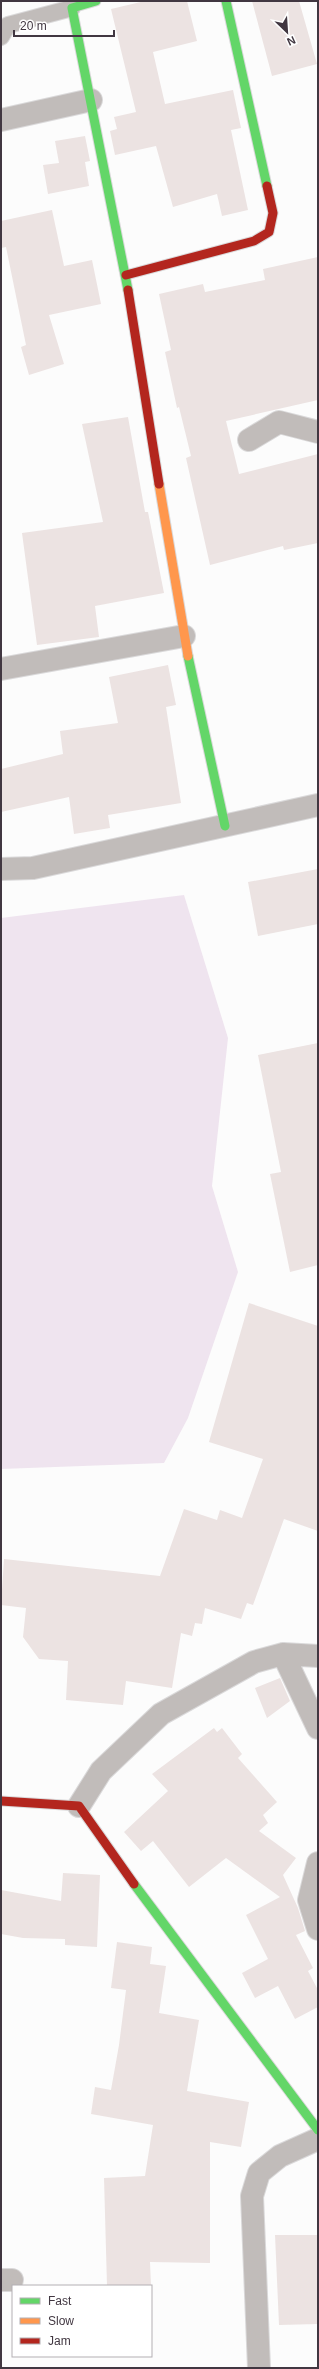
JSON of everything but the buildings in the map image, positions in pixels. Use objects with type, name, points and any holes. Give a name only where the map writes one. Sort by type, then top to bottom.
[{"type":"street","points":[[96,1],[72,8],[126,275],[184,636],[225,826]]},
{"type":"street","points":[[126,275],[254,241],[269,232],[274,213],[226,1]]},
{"type":"street","points":[[1,120],[91,100]]},
{"type":"street","points":[[249,440],[279,422],[318,432]]},
{"type":"street","points":[[1,669],[184,636]]},
{"type":"street","points":[[1,870],[32,868],[318,806]]},
{"type":"street","points":[[283,1654],[318,1728]]},
{"type":"street","points":[[79,1806],[101,1771],[161,1714],[254,1662],[283,1654],[318,1656]]},
{"type":"street","points":[[1,1801],[79,1806]]},
{"type":"street","points":[[79,1806],[112,1855],[304,2114],[318,2130]]},
{"type":"street","points":[[318,1863],[309,1900],[318,1929]]},
{"type":"street","points":[[259,2368],[252,2196],[259,2173],[280,2156],[318,2139]]},
{"type":"lane","points":[[1,37],[8,24],[72,8]]},
{"type":"shaded area","points":[[184,895],[228,1038],[212,1186],[238,1272],[188,1418],[164,1463],[1,1469],[1,918]]},
{"type":"traffic: fast","points":[[96,1],[72,8],[128,290]]},
{"type":"traffic: fast","points":[[226,1],[267,186]]},
{"type":"traffic: fast","points":[[188,656],[225,826]]},
{"type":"traffic: fast","points":[[134,1884],[318,2130]]},
{"type":"traffic: slow","points":[[159,484],[188,656]]},
{"type":"traffic: jam","points":[[126,275],[254,241],[269,232],[273,213],[267,186]]},
{"type":"traffic: jam","points":[[128,290],[159,484]]},
{"type":"traffic: jam","points":[[1,1801],[79,1806],[134,1884]]}]
